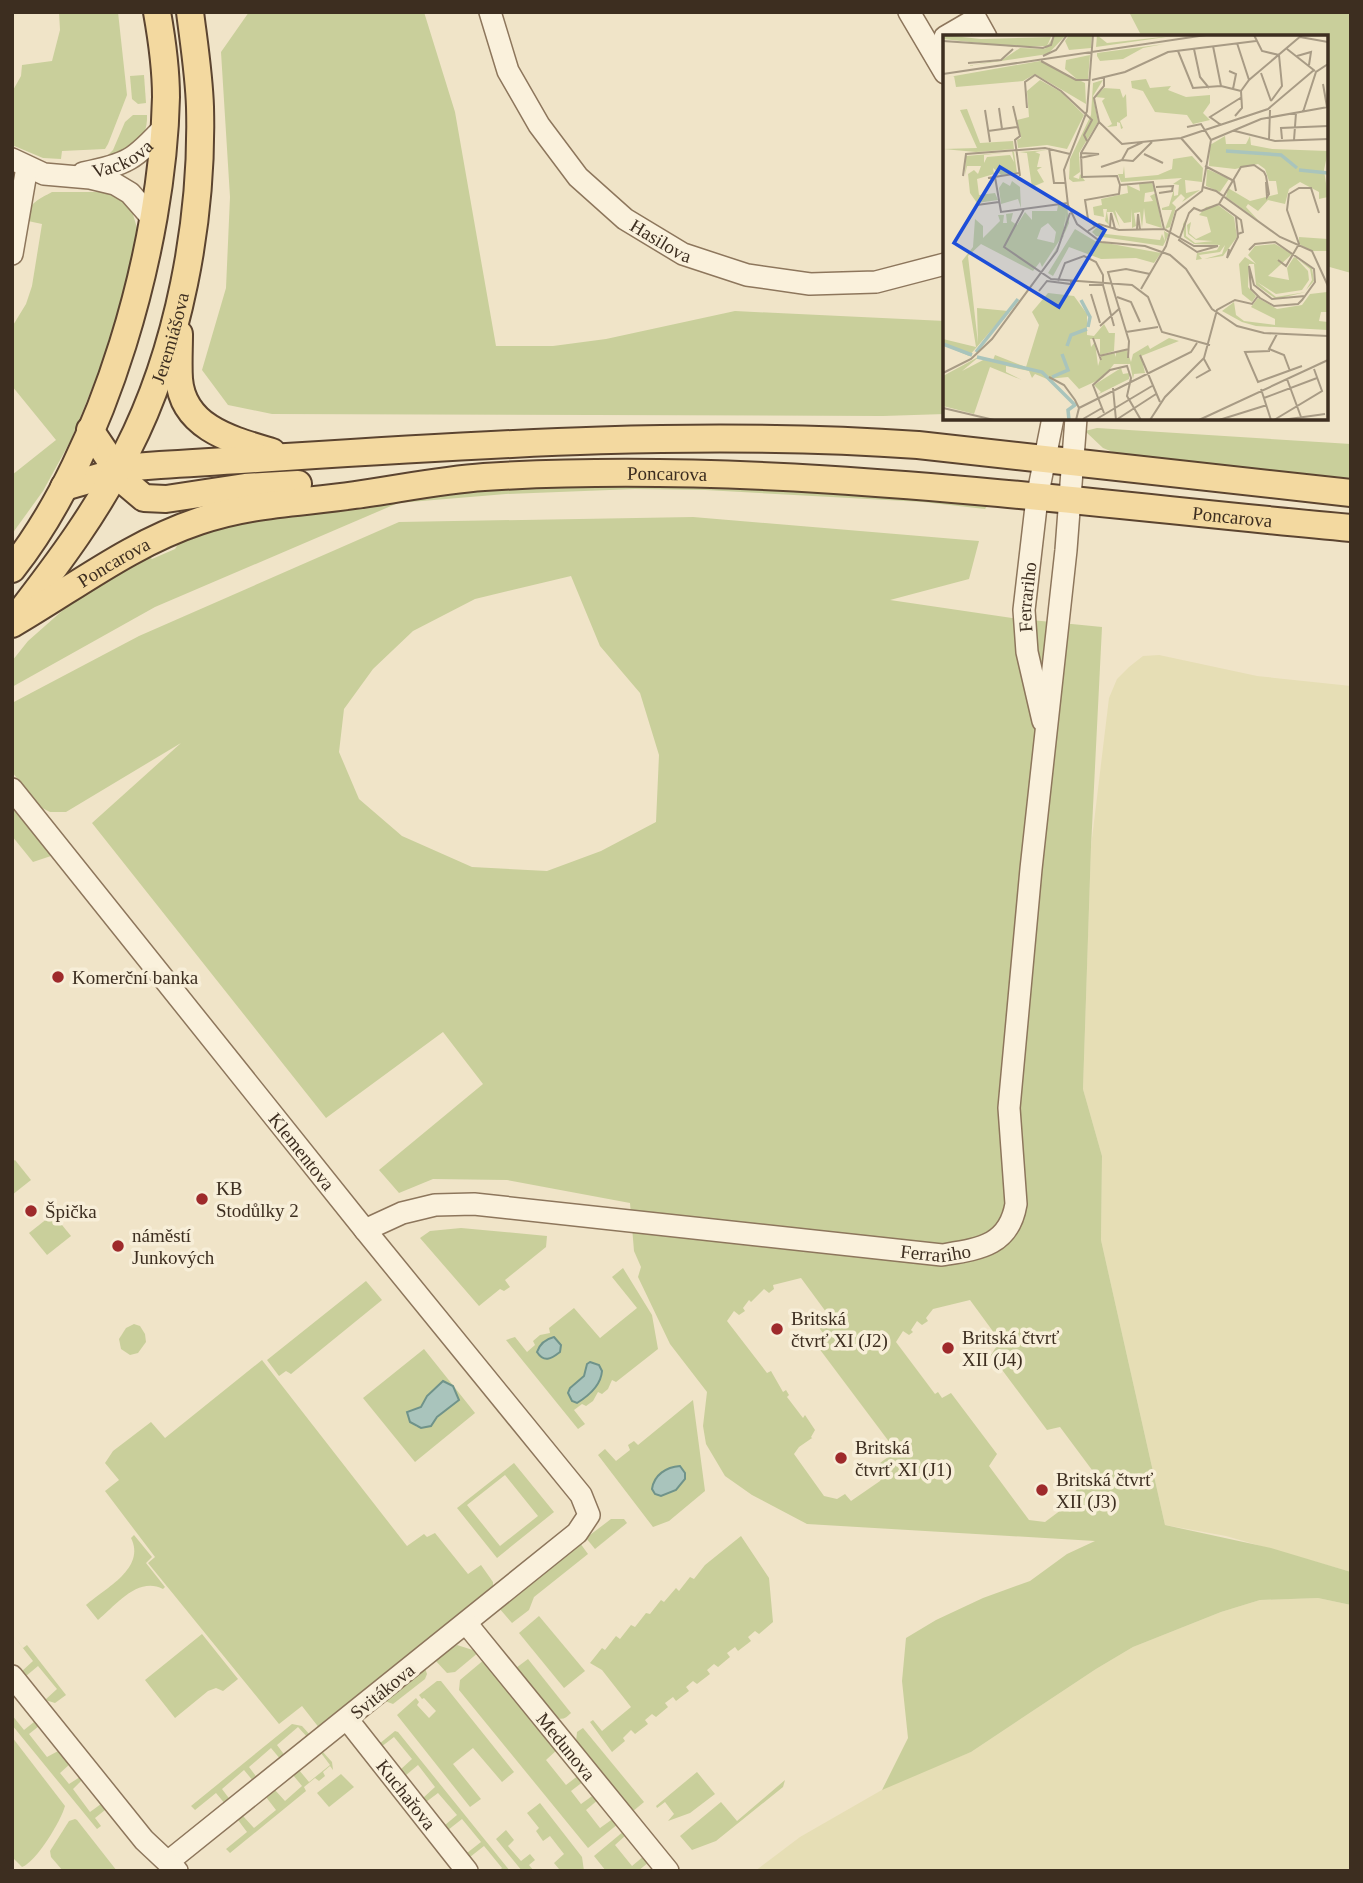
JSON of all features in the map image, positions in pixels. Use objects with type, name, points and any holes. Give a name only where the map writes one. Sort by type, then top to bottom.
[{"type":"main road","points":[[12,569],[29,548],[64,487],[90,430],[128,329],[152,218],[165,126],[165,60],[158,12]]},
{"type":"main road","name":"Jeremiášova","points":[[12,624],[62,559],[117,471],[144,416],[165,356],[180,300],[191,235],[199,151],[200,107],[191,12]]},
{"type":"main road","points":[[180,300],[179,378],[181,392],[188,405],[208,428],[222,437],[290,457]]},
{"type":"main road","points":[[90,430],[117,471],[134,491],[144,498],[336,481],[468,478]]},
{"type":"main road","name":"Poncarova","points":[[64,487],[134,467],[566,442],[762,438],[906,444],[1351,493]]},
{"type":"main road","name":"Poncarova","points":[[12,624],[138,546],[201,520],[273,503],[338,498],[468,478],[649,473],[844,482],[1351,527]]},
{"type":"street","name":"Hasilova","points":[[490,12],[508,71],[539,125],[578,177],[625,219],[683,254],[747,275],[810,284],[876,282],[943,265]]},
{"type":"street","points":[[909,12],[940,40],[943,60]]},
{"type":"street","points":[[949,35],[976,19],[985,35]]},
{"type":"street","name":"Vackova","points":[[71,176],[123,164],[141,152],[165,126]]},
{"type":"street","name":"Vackova","points":[[20,163],[44,174],[90,178],[125,189],[152,218]]},
{"type":"street","points":[[12,254],[20,163]]},
{"type":"street","name":"Ferrariho","points":[[1046,737],[1027,652],[1024,610],[1037,498],[1053,420]]},
{"type":"street","name":"Ferrariho","points":[[365,1230],[402,1213],[435,1205],[474,1204],[914,1247],[942,1255],[977,1250],[1005,1233],[1013,1220],[1016,1204],[1009,1108],[1076,420]]},
{"type":"street","name":"Klementova","points":[[12,789],[365,1230],[581,1494],[589,1515]]},
{"type":"street","name":"Svitákova","points":[[12,1676],[144,1840],[173,1866],[347,1719],[577,1533],[589,1515]]},
{"type":"street","name":"Medunova","points":[[466,1623],[668,1871]]},
{"type":"street","name":"Kuchařova","points":[[347,1719],[467,1871]]},
{"type":"shaded area","points":[[1159,655],[1257,676],[1351,686],[1351,1572],[1226,1536],[1165,1525],[1101,1240],[1102,1156],[1083,1089],[1091,847],[1109,698],[1117,679],[1129,667],[1143,656]]},
{"type":"shaded area","points":[[1318,1598],[1351,1605],[1351,1871],[755,1871],[800,1837],[894,1783],[971,1752],[1133,1647],[1221,1612],[1260,1600]]},
{"type":"green space","points":[[59,12],[118,12],[127,95],[105,149],[62,151],[61,159],[43,158],[12,145],[12,92],[21,76],[22,65],[52,61],[60,30]]},
{"type":"green space","points":[[249,12],[424,12],[455,112],[496,346],[553,346],[606,339],[735,311],[943,321],[943,414],[272,414],[228,405],[202,370],[226,288],[230,197],[221,52]]},
{"type":"green space","points":[[1129,12],[1351,12],[1351,273],[1328,267],[1328,35],[1141,35]]},
{"type":"green space","points":[[144,75],[146,103],[138,104],[132,99],[130,76]]},
{"type":"green space","points":[[133,115],[147,115],[140,140],[121,153],[104,159],[113,150],[125,122]]},
{"type":"green space","points":[[52,192],[104,192],[117,197],[131,208],[138,231],[113,336],[71,440],[43,491],[12,534],[12,475],[56,440],[12,386],[12,327],[26,304],[32,286],[42,224],[28,221],[29,210],[34,203]]},
{"type":"green space","points":[[1097,428],[1351,444],[1351,478],[1120,455],[1103,448],[1085,431]]},
{"type":"green space","points":[[633,484],[856,492],[990,503],[985,509],[923,502],[705,490],[635,489],[506,494],[398,503],[155,607],[12,687],[12,661],[28,641],[80,595],[146,554],[152,559],[175,549],[184,535],[252,515],[421,494]]},
{"type":"green space","points":[[693,517],[979,541],[969,579],[890,600],[1012,618],[1102,627],[1083,1089],[1102,1156],[1101,1240],[1165,1525],[1271,1548],[1351,1572],[1351,1605],[1318,1598],[1260,1600],[1221,1612],[1133,1647],[971,1752],[882,1790],[908,1738],[902,1681],[906,1638],[936,1620],[983,1598],[1030,1581],[1067,1554],[1095,1541],[807,1524],[752,1495],[725,1476],[706,1444],[703,1426],[707,1392],[670,1344],[638,1277],[641,1267],[634,1251],[630,1203],[507,1180],[433,1179],[399,1193],[379,1170],[483,1084],[443,1032],[326,1118],[92,823],[181,743],[66,812],[50,812],[40,807],[12,772],[12,703],[139,636],[399,522]],"holes":[[[571,576],[600,646],[640,693],[659,755],[656,822],[601,851],[547,871],[472,867],[402,836],[359,799],[339,752],[344,709],[373,669],[413,631],[475,599]],[[801,1278],[829,1316],[817,1325],[823,1333],[814,1346],[818,1347],[896,1451],[880,1463],[886,1471],[880,1481],[851,1501],[845,1494],[837,1499],[824,1496],[794,1454],[812,1438],[815,1430],[787,1397],[789,1395],[786,1390],[783,1392],[771,1371],[767,1373],[727,1321],[734,1311],[739,1315],[745,1311],[743,1308],[749,1300],[751,1302],[764,1289],[769,1293],[774,1289],[773,1285]],[[970,1300],[1000,1341],[991,1355],[1047,1430],[1060,1427],[1092,1470],[1061,1510],[1045,1522],[1029,1520],[989,1466],[997,1454],[951,1393],[942,1398],[938,1392],[935,1394],[896,1342],[903,1331],[909,1335],[913,1332],[911,1330],[917,1321],[922,1325],[928,1321],[926,1318],[933,1309]]]},
{"type":"green space","points":[[12,804],[54,855],[33,862],[12,836]]},
{"type":"green space","points":[[15,1160],[31,1180],[12,1195],[12,1162]]},
{"type":"green space","points":[[53,1214],[71,1236],[47,1255],[29,1233]]},
{"type":"green space","points":[[461,1228],[547,1236],[546,1247],[505,1280],[510,1287],[504,1291],[500,1289],[479,1306],[420,1238],[430,1231]]},
{"type":"green space","points":[[623,1268],[652,1315],[658,1349],[616,1382],[612,1380],[608,1389],[602,1394],[598,1392],[593,1401],[574,1410],[585,1424],[578,1429],[506,1340],[515,1337],[527,1352],[535,1345],[533,1341],[540,1335],[550,1333],[549,1328],[574,1308],[600,1338],[637,1308],[612,1277]]},
{"type":"green space","points":[[366,1281],[382,1300],[291,1374],[286,1371],[279,1376],[267,1360]]},
{"type":"green space","points":[[134,1324],[140,1326],[146,1342],[138,1353],[130,1355],[121,1349],[119,1339],[126,1328]]},
{"type":"green space","points":[[424,1349],[475,1413],[415,1462],[363,1398]],"holes":[[[447,1382],[457,1393],[431,1426],[417,1427],[410,1422],[411,1410],[422,1407],[432,1391]]]},
{"type":"green space","points":[[262,1360],[407,1546],[424,1534],[427,1537],[435,1533],[468,1574],[481,1565],[493,1582],[493,1588],[320,1729],[302,1706],[279,1724],[148,1563],[155,1557],[105,1491],[119,1480],[105,1463],[113,1451],[151,1422],[165,1438]]},
{"type":"green space","points":[[693,1400],[705,1491],[669,1521],[653,1527],[598,1455],[605,1449],[616,1461],[630,1450],[628,1445],[634,1441],[638,1445]]},
{"type":"green space","points":[[514,1463],[554,1512],[497,1558],[457,1508]],"holes":[[[505,1475],[538,1516],[500,1546],[467,1505]]]},
{"type":"green space","points":[[611,1519],[624,1519],[627,1523],[595,1549],[586,1538]]},
{"type":"green space","points":[[134,1535],[152,1557],[146,1563],[165,1587],[145,1586],[136,1589],[98,1620],[86,1605],[129,1568],[133,1559],[131,1538]]},
{"type":"green space","points":[[741,1536],[769,1578],[773,1622],[759,1634],[755,1631],[748,1637],[751,1641],[738,1651],[735,1647],[727,1653],[730,1657],[718,1667],[714,1664],[707,1670],[710,1674],[697,1684],[693,1681],[686,1687],[689,1691],[676,1701],[673,1697],[665,1703],[668,1707],[656,1717],[652,1714],[645,1720],[648,1724],[635,1734],[631,1730],[623,1738],[625,1741],[612,1752],[590,1722],[593,1720],[602,1731],[631,1707],[602,1670],[590,1663],[616,1636],[620,1639],[631,1625],[635,1627],[661,1600],[664,1602],[676,1588],[679,1591],[690,1577],[694,1579],[705,1565]]},
{"type":"green space","points":[[580,1543],[588,1554],[534,1597],[529,1610],[512,1623],[499,1608]]},
{"type":"green space","points":[[539,1616],[585,1671],[564,1688],[519,1633]]},
{"type":"green space","points":[[12,1634],[23,1648],[27,1645],[66,1695],[55,1703],[45,1700],[57,1689],[38,1666],[26,1676],[21,1672],[33,1661]]},
{"type":"green space","points":[[202,1634],[238,1679],[223,1691],[216,1688],[208,1691],[175,1718],[145,1680]]},
{"type":"green space","points":[[457,1645],[479,1652],[455,1672],[447,1673],[435,1660]]},
{"type":"green space","points":[[485,1659],[558,1749],[546,1760],[566,1785],[579,1775],[584,1781],[571,1791],[581,1804],[595,1794],[599,1799],[586,1810],[600,1828],[614,1818],[618,1824],[588,1848],[459,1690],[460,1680]]},
{"type":"green space","points":[[528,1659],[571,1713],[566,1718],[555,1717],[516,1668]]},
{"type":"green space","points":[[425,1668],[425,1679],[393,1704],[385,1701]]},
{"type":"green space","points":[[437,1681],[441,1681],[514,1772],[502,1782],[473,1748],[453,1764],[481,1799],[470,1807],[397,1715],[416,1698],[419,1702],[417,1705],[429,1718],[436,1711],[419,1695]]},
{"type":"green space","points":[[12,1715],[24,1730],[34,1722],[38,1723],[39,1726],[29,1734],[47,1757],[60,1750],[70,1764],[60,1773],[69,1784],[80,1777],[83,1779],[73,1789],[90,1812],[101,1804],[105,1807],[95,1818],[101,1826],[97,1829],[12,1725]]},
{"type":"green space","points":[[292,1724],[302,1726],[311,1736],[308,1738],[298,1727],[277,1745],[286,1757],[281,1760],[271,1748],[249,1767],[258,1779],[254,1782],[244,1770],[222,1789],[231,1801],[226,1805],[216,1793],[195,1810],[191,1806]]},
{"type":"green space","points":[[583,1728],[644,1802],[632,1812],[576,1742],[577,1732]]},
{"type":"green space","points":[[395,1731],[510,1871],[499,1871],[502,1868],[484,1846],[470,1857],[467,1853],[481,1842],[462,1819],[448,1830],[445,1825],[457,1815],[438,1793],[426,1802],[423,1798],[435,1787],[418,1765],[405,1776],[400,1770],[412,1759],[394,1737],[381,1747],[379,1744]]},
{"type":"green space","points":[[12,1737],[65,1806],[47,1840],[28,1864],[22,1867],[12,1857]]},
{"type":"green space","points":[[322,1751],[332,1762],[333,1770],[330,1766],[319,1781],[315,1778],[304,1787],[306,1791],[230,1853],[226,1849],[247,1832],[238,1820],[243,1816],[254,1828],[276,1810],[266,1797],[275,1790],[285,1801],[302,1786],[293,1775],[299,1770],[309,1782],[330,1765]]},
{"type":"green space","points":[[697,1772],[715,1794],[690,1813],[668,1821],[674,1814],[665,1802],[657,1808],[656,1806]]},
{"type":"green space","points":[[341,1774],[354,1787],[329,1807],[317,1793]]},
{"type":"green space","points":[[785,1780],[783,1787],[716,1841],[692,1850],[680,1836],[721,1802],[737,1821]]},
{"type":"green space","points":[[540,1803],[582,1857],[584,1871],[558,1871],[554,1863],[564,1854],[550,1836],[543,1841],[536,1831],[539,1828],[527,1813]]},
{"type":"green space","points":[[75,1819],[117,1871],[63,1871],[51,1857],[50,1851],[69,1821]]},
{"type":"green space","points":[[506,1830],[514,1840],[508,1846],[521,1861],[530,1854],[535,1860],[529,1865],[534,1871],[522,1871],[496,1839]]},
{"type":"green space","points":[[624,1831],[626,1835],[615,1845],[632,1866],[644,1856],[649,1862],[638,1871],[606,1871],[594,1856]]},
{"type":"water","points":[[554,1337],[561,1345],[560,1352],[551,1358],[542,1358],[537,1352],[540,1346]]},
{"type":"water","points":[[590,1362],[599,1365],[602,1371],[600,1381],[577,1403],[572,1401],[568,1393],[584,1376]]},
{"type":"water","points":[[443,1381],[453,1386],[459,1400],[437,1417],[431,1426],[421,1428],[410,1422],[407,1412],[421,1407],[427,1396]]},
{"type":"water","points":[[680,1466],[685,1473],[685,1479],[676,1490],[661,1496],[655,1494],[652,1489],[658,1476],[670,1468]]},
{"type":"place","name":"Komerční banka","points":[[58,977]]},
{"type":"place","name":"KB Stodůlky 2","points":[[202,1199]]},
{"type":"place","name":"Špička","points":[[31,1211]]},
{"type":"place","name":"náměstí Junkových","points":[[118,1246]]},
{"type":"place","name":"Britská čtvrť XI (J2)","points":[[777,1329]]},
{"type":"place","name":"Britská čtvrť XII (J4)","points":[[948,1348]]},
{"type":"place","name":"Britská čtvrť XI (J1)","points":[[841,1458]]},
{"type":"place","name":"Britská čtvrť XII (J3)","points":[[1042,1490]]}]
